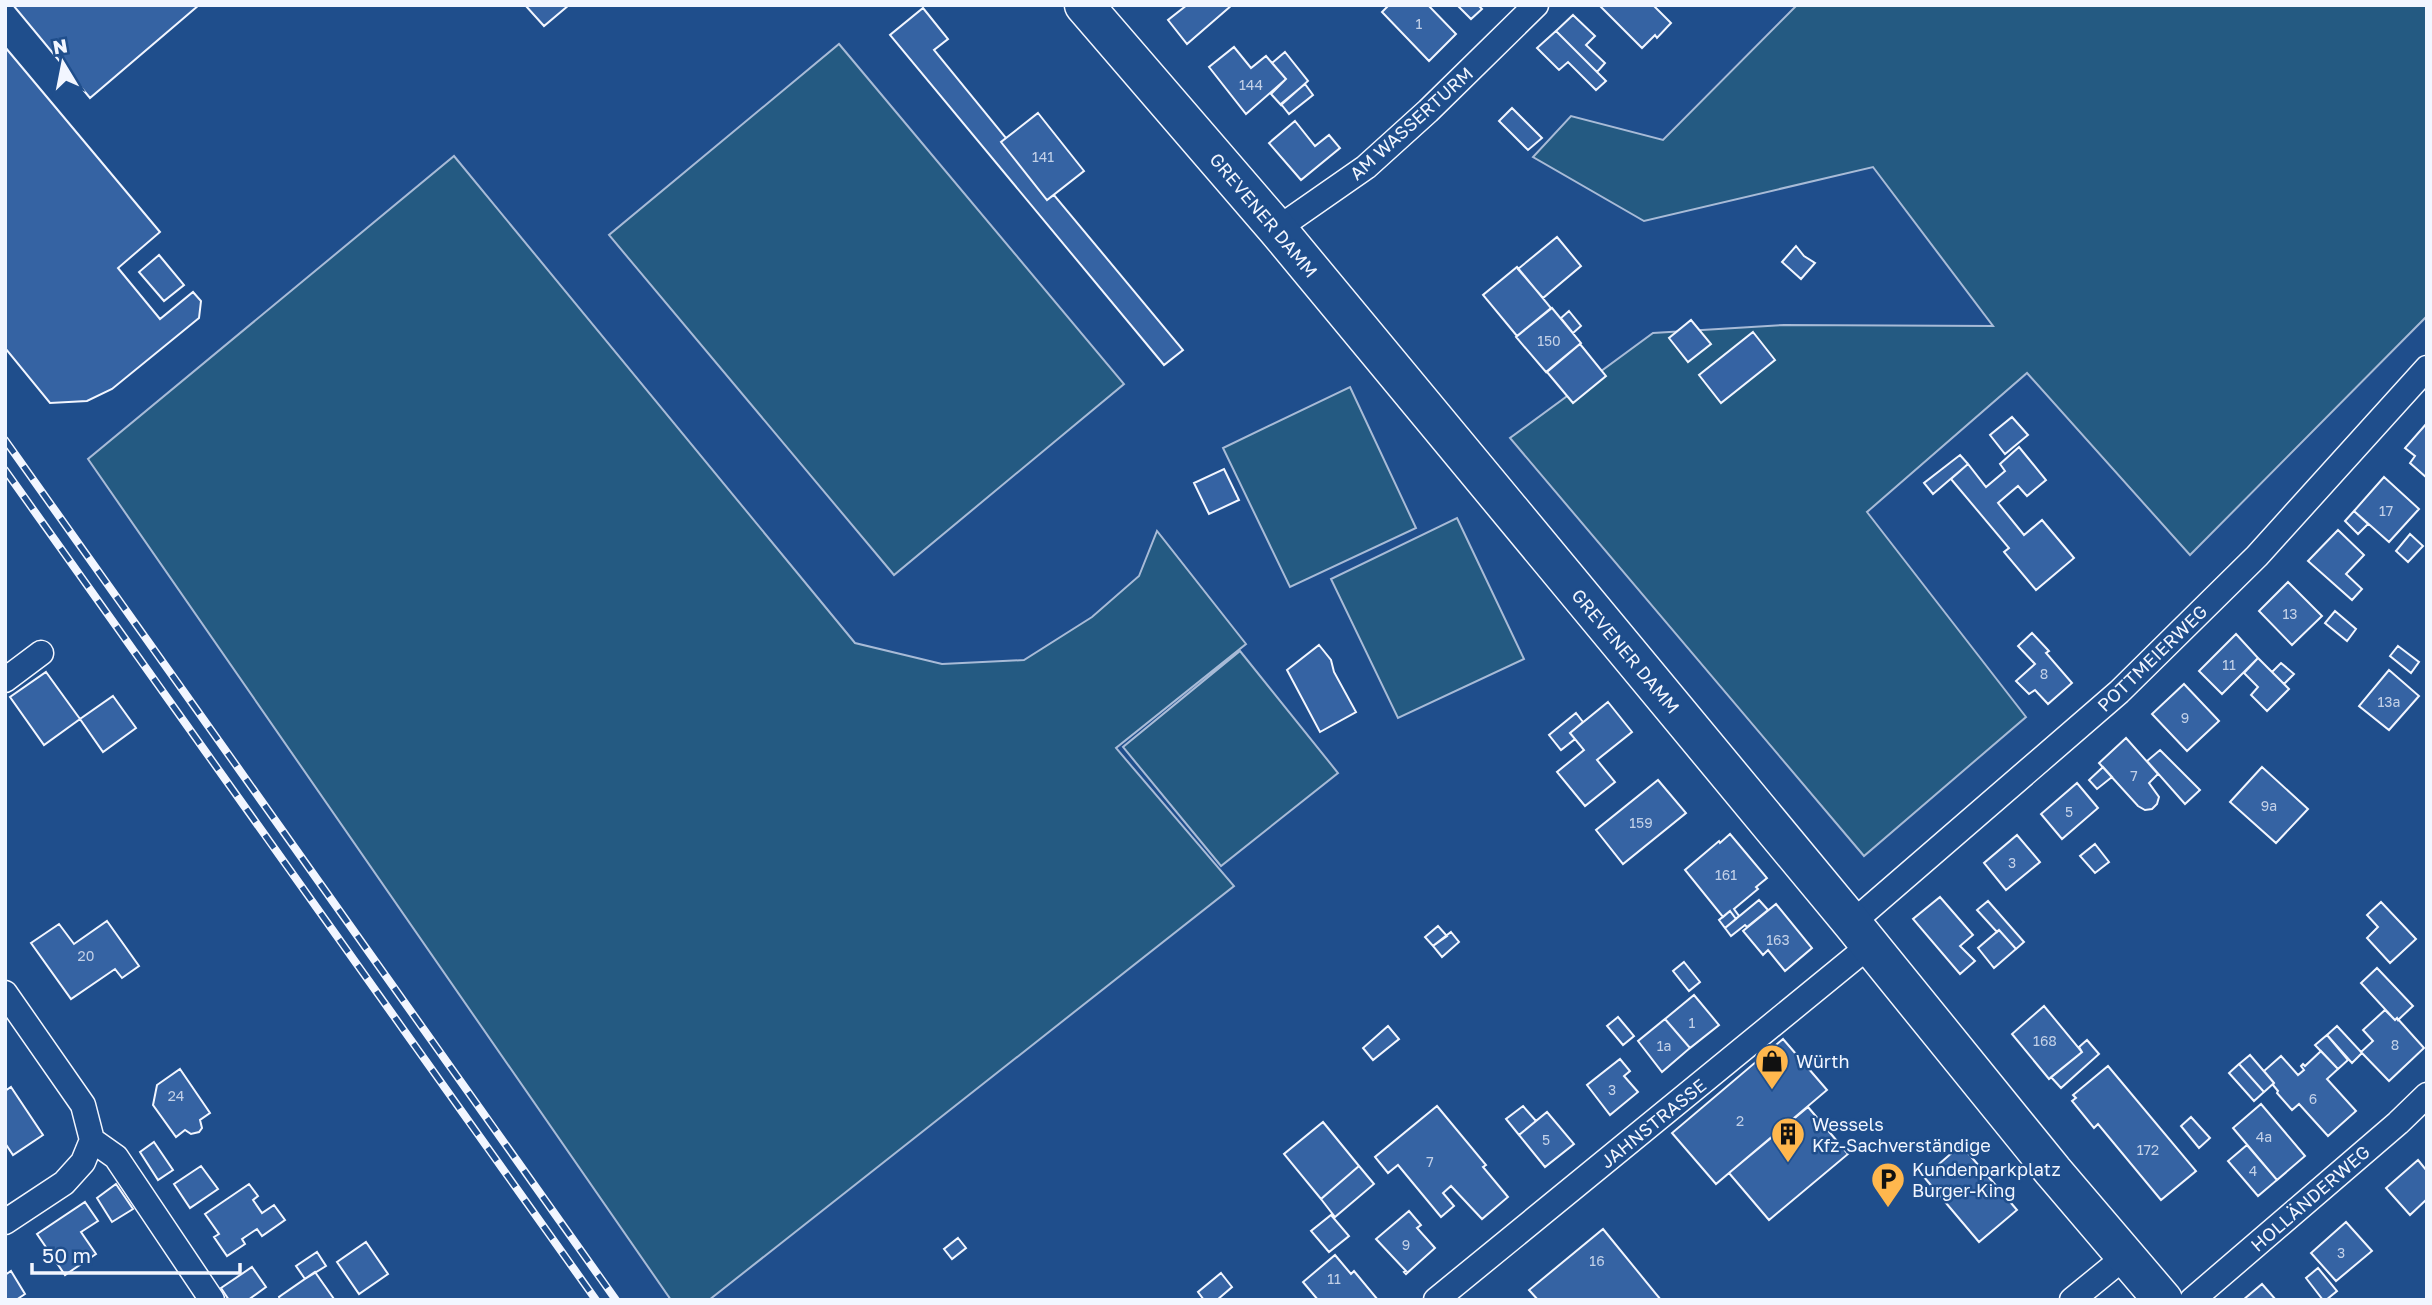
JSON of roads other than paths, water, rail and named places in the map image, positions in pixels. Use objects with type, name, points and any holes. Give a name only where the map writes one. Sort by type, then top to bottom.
[{"type":"main road","name":"GREVENER DAMM","points":[[1084,5],[1277,229],[1861,934],[2053,1171],[2163,1300]]},
{"type":"street","name":"AM WASSERTURM","points":[[1277,229],[1366,167],[1429,111],[1536,5]]},
{"type":"street","name":"POTTMEIERWEG","points":[[1861,934],[2119,692],[2257,556],[2427,368]]},
{"type":"street","points":[[5,680],[41,653]]},
{"type":"street","name":"JAHNSTRASSE","points":[[1436,1300],[1861,934]]},
{"type":"street","points":[[5,993],[83,1105],[92,1140],[83,1163],[64,1183],[5,1222]]},
{"type":"street","name":"HOLLÄNDERWEG","points":[[2192,1300],[2427,1095]]},
{"type":"street","points":[[92,1140],[116,1157],[212,1300]]},
{"type":"street","points":[[2072,1300],[2127,1255]]},
{"type":"railway","points":[[5,440],[616,1300]]},
{"type":"railway","points":[[5,470],[596,1300]]},
{"type":"place","name":"Würth","points":[[1772,1091]]},
{"type":"place","name":"Wessels Kfz-Sachverständige","points":[[1788,1164]]},
{"type":"place","name":"Kundenparkplatz Burger-King","points":[[1888,1209]]}]
